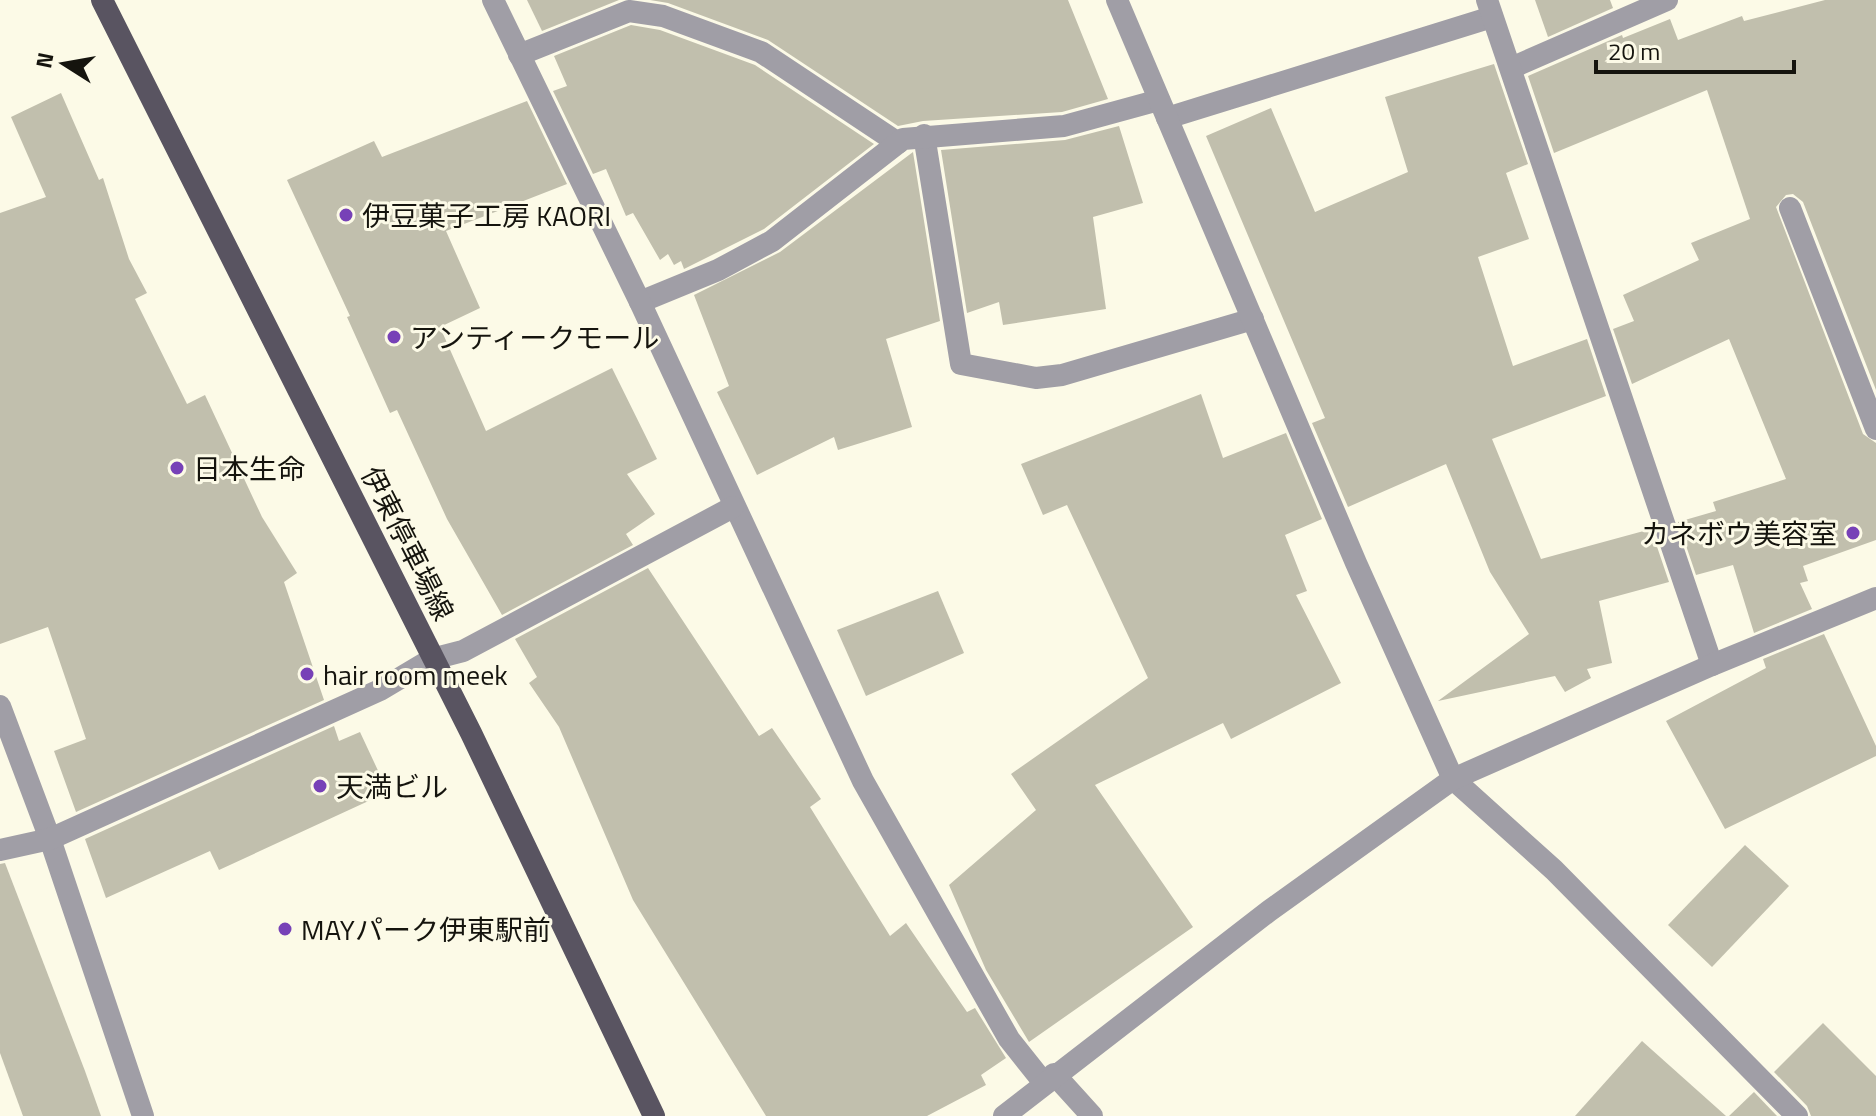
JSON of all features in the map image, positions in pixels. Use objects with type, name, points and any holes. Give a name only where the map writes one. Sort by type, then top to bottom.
[{"type":"main road","name":"伊東停車場線","points":[[102,0],[432,659],[654,1116]]},
{"type":"street","points":[[493,0],[640,302],[863,781],[1009,1039],[1092,1116]]},
{"type":"street","points":[[1117,0],[1356,563],[1453,779],[1554,870],[1797,1116]]},
{"type":"street","points":[[1511,68],[1667,0]]},
{"type":"street","points":[[640,302],[718,270],[772,241],[903,139],[1064,126],[1163,109],[1490,9],[1712,665]]},
{"type":"street","points":[[519,55],[629,11],[663,16],[761,52],[898,143]]},
{"type":"street","points":[[924,135],[961,364],[1036,378],[1062,375],[1253,319]]},
{"type":"street","points":[[1790,208],[1876,429]]},
{"type":"street","points":[[0,850],[50,839],[380,690],[432,659],[463,651],[733,507]]},
{"type":"street","points":[[1004,1116],[1049,1078],[1269,911],[1453,779],[1712,665],[1876,598]]},
{"type":"street","points":[[0,706],[50,839],[143,1116]]},
{"type":"building","points":[[527,0],[619,0],[542,31]]},
{"type":"building","points":[[650,0],[1068,0],[1108,99],[1062,112],[923,121],[898,126],[768,40],[668,3]]},
{"type":"building","points":[[1535,0],[1610,0],[1613,8],[1548,37]]},
{"type":"building","points":[[1825,0],[1876,0],[1876,390],[1803,202],[1793,194],[1786,195],[1776,207],[1863,434],[1876,443],[1876,540],[1803,566],[1808,581],[1800,583],[1812,609],[1754,633],[1733,565],[1696,575],[1678,522],[1716,511],[1713,502],[1786,479],[1729,339],[1632,384],[1613,329],[1634,321],[1623,295],[1699,260],[1691,243],[1750,219],[1707,90],[1554,153],[1528,76],[1622,35],[1623,38],[1670,19],[1678,40],[1742,16],[1744,21]]},
{"type":"building","points":[[631,25],[660,30],[755,65],[874,144],[764,229],[684,269],[681,261],[674,265],[668,254],[660,260],[633,213],[626,216],[606,169],[593,174],[553,91],[567,86],[554,56]]},
{"type":"building","points":[[1494,64],[1528,164],[1506,173],[1529,239],[1478,257],[1513,366],[1587,339],[1606,396],[1492,439],[1541,559],[1651,529],[1669,582],[1599,601],[1612,663],[1587,669],[1591,678],[1565,692],[1555,676],[1438,701],[1529,634],[1490,572],[1446,464],[1348,507],[1312,423],[1325,418],[1206,136],[1271,108],[1315,212],[1408,172],[1385,97]]},
{"type":"building","points":[[61,93],[99,180],[103,178],[129,259],[147,293],[135,299],[187,404],[205,395],[262,517],[297,573],[284,582],[324,700],[76,812],[54,751],[86,739],[48,627],[0,644],[0,213],[46,197],[11,117]]},
{"type":"building","points":[[527,101],[567,184],[446,231],[480,308],[440,327],[486,431],[612,368],[657,459],[627,474],[655,514],[626,534],[633,545],[502,615],[447,519],[397,410],[390,413],[347,317],[350,316],[287,180],[374,141],[382,157]]},
{"type":"building","points":[[1119,126],[1143,203],[1093,217],[1106,309],[1003,325],[999,302],[967,313],[941,150],[1065,140]]},
{"type":"building","points":[[913,152],[940,321],[886,339],[912,427],[838,450],[834,437],[757,475],[717,392],[729,386],[694,295],[780,252]]},
{"type":"building","points":[[1201,394],[1223,458],[1286,433],[1322,519],[1285,535],[1307,591],[1296,595],[1341,683],[1231,739],[1223,723],[1095,785],[1193,927],[1029,1042],[986,970],[949,885],[1036,810],[1011,774],[1148,678],[1067,505],[1043,515],[1021,464]]},
{"type":"building","points":[[648,568],[759,736],[772,728],[821,799],[810,807],[890,936],[906,923],[967,1012],[975,1008],[1006,1058],[981,1075],[986,1085],[927,1116],[766,1116],[633,900],[559,727],[529,683],[537,677],[515,639]]},
{"type":"building","points":[[938,591],[964,653],[866,696],[837,630]]},
{"type":"building","points":[[1824,634],[1876,746],[1876,756],[1725,829],[1666,721],[1766,668],[1763,659]]},
{"type":"building","points":[[334,726],[339,741],[360,732],[388,792],[219,870],[210,851],[106,898],[85,839]]},
{"type":"building","points":[[1745,845],[1789,886],[1712,967],[1668,925]]},
{"type":"building","points":[[5,863],[101,1116],[23,1116],[0,1053],[0,864]]},
{"type":"building","points":[[1823,1023],[1876,1076],[1876,1116],[1811,1116],[1807,1106],[1774,1072]]},
{"type":"building","points":[[1642,1041],[1726,1116],[1575,1116]]},
{"type":"building","points":[[1754,1092],[1777,1116],[1729,1116]]},
{"type":"place","name":"伊豆菓子工房 KAORI","points":[[346,215]]},
{"type":"place","name":"アンティークモール","points":[[394,337]]},
{"type":"place","name":"日本生命","points":[[177,468]]},
{"type":"place","name":"カネボウ美容室","points":[[1853,533]]},
{"type":"place","name":"hair room meek","points":[[307,674]]},
{"type":"place","name":"天満ビル","points":[[320,786]]},
{"type":"place","name":"MAYパーク伊東駅前","points":[[285,929]]}]
